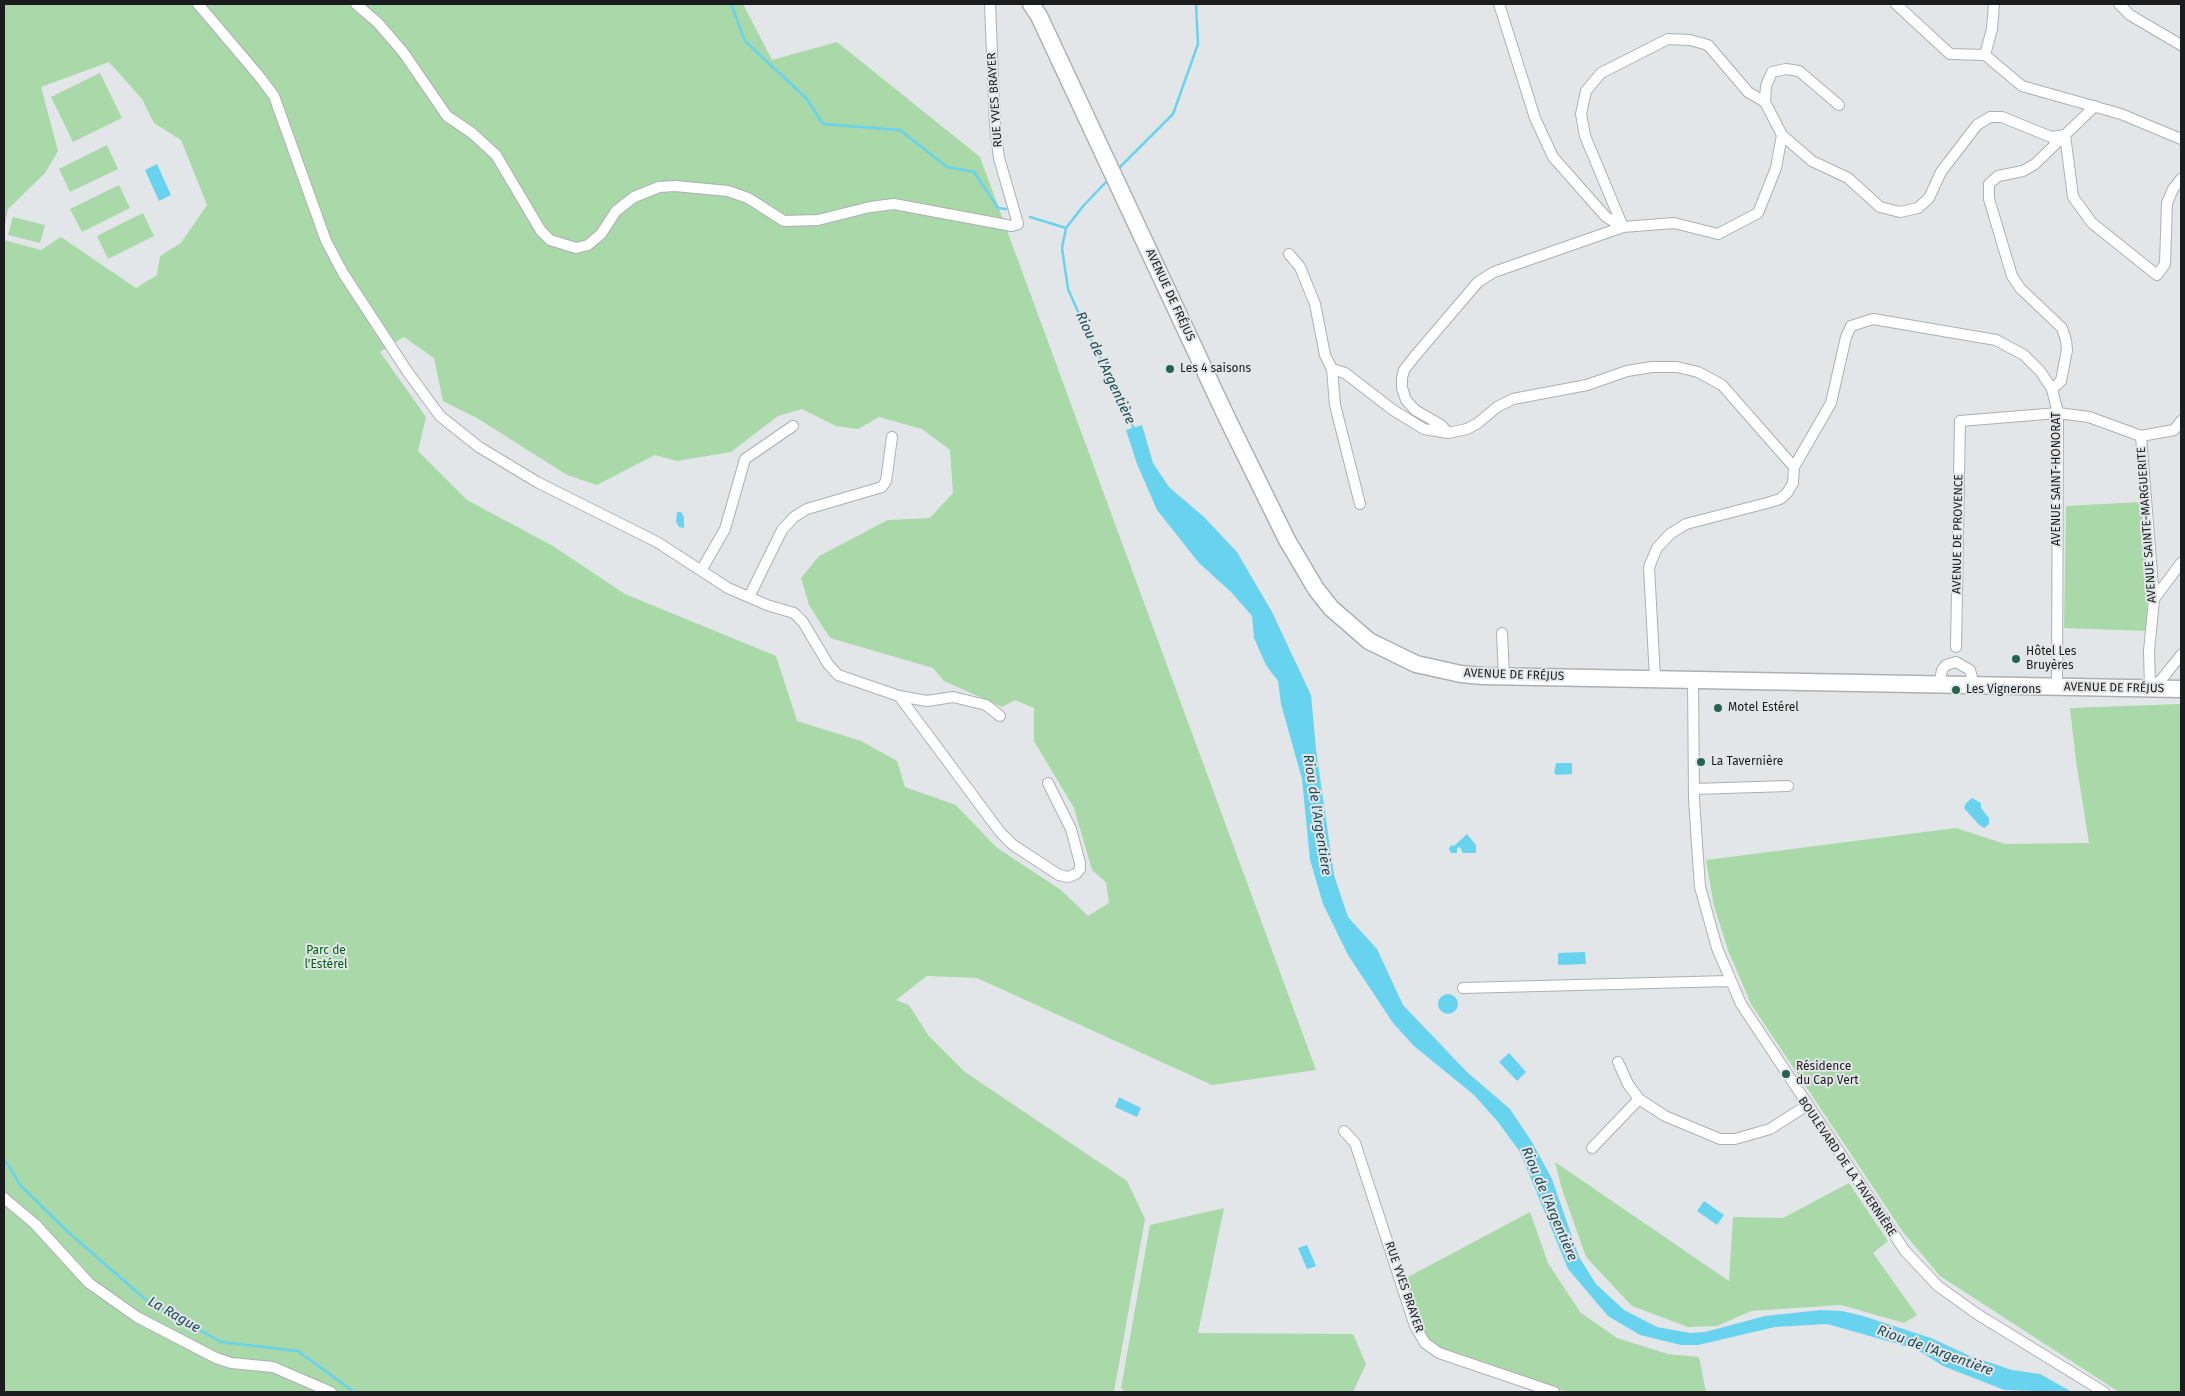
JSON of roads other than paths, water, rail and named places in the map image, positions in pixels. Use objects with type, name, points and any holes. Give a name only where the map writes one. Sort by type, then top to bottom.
[{"type":"main road","name":"AVENUE DE FRÉJUS","points":[[1031,4],[1039,16],[1226,416],[1287,540],[1330,608],[1369,640],[1416,664],[1460,674],[2181,689]]},
{"type":"street","points":[[198,4],[260,76],[274,96],[326,241],[343,273],[391,347],[440,416],[480,447],[537,482],[657,542],[702,569],[728,588],[794,613],[803,622],[828,664],[838,675],[899,696],[926,701],[953,698],[986,705],[1000,716]]},
{"type":"street","name":"RUE YVES BRAYER","points":[[356,4],[378,23],[403,52],[447,116],[472,133],[492,150],[541,231],[550,240],[564,246],[576,248],[588,245],[601,234],[616,211],[634,197],[659,187],[675,186],[728,191],[748,198],[784,221],[818,220],[870,207],[894,204],[1012,226],[1018,224],[1000,158],[996,134],[990,4]]},
{"type":"street","points":[[1499,4],[1535,118],[1552,157],[1606,217],[1623,227]]},
{"type":"street","points":[[1896,4],[1950,54],[1985,55],[2022,86],[2121,114],[2181,139]]},
{"type":"street","points":[[1985,55],[1992,29],[1994,4]]},
{"type":"street","points":[[2119,4],[2130,15],[2181,45]]},
{"type":"street","points":[[1623,227],[1585,136],[1581,114],[1586,91],[1601,74],[1668,39],[1690,40],[1708,45],[1748,92],[1765,102]]},
{"type":"street","points":[[1839,105],[1799,70],[1786,69],[1772,72],[1766,86],[1765,102],[1782,135],[1812,161],[1848,178],[1880,207],[1900,212],[1918,208],[1929,198],[1941,172],[1977,125],[1990,117],[2002,117],[2051,137],[2065,135]]},
{"type":"street","points":[[2052,390],[2061,381],[2067,350],[2066,340],[2062,328],[2020,288],[2012,276],[1989,199],[1989,184],[1998,176],[2023,171],[2035,164],[2096,106]]},
{"type":"street","points":[[1448,433],[1442,425],[1415,410],[1406,400],[1402,388],[1404,370],[1478,282],[1494,272],[1623,227],[1674,223],[1718,234],[1758,213],[1776,168],[1782,135]]},
{"type":"street","points":[[2065,135],[2073,197],[2092,223],[2157,275],[2165,264],[2167,203],[2177,191],[2181,179]]},
{"type":"street","points":[[1289,254],[1300,267],[1315,304],[1325,355],[1332,369],[1336,405],[1360,504]]},
{"type":"street","name":"AVENUE SAINT-HONORAT","points":[[1794,467],[1831,403],[1846,337],[1851,326],[1873,319],[1996,340],[2024,355],[2040,371],[2052,390],[2058,413],[2057,687]]},
{"type":"street","points":[[1332,369],[1345,374],[1393,410],[1424,429],[1448,433],[1478,423],[1498,406],[1513,399],[1587,385],[1627,371],[1652,367],[1677,368],[1698,372],[1722,385],[1794,467],[1793,483],[1788,493],[1780,499],[1686,524],[1670,534],[1657,548],[1649,567],[1655,678]]},
{"type":"street","points":[[2058,413],[2089,417],[2141,436]]},
{"type":"street","name":"AVENUE DE PROVENCE","points":[[1956,655],[1960,420],[2058,413]]},
{"type":"street","name":"AVENUE SAINTE-MARGUERITE","points":[[2150,688],[2149,652],[2154,599],[2141,436],[2174,430],[2181,421]]},
{"type":"street","points":[[702,569],[725,529],[744,459],[793,426]]},
{"type":"street","points":[[749,597],[782,530],[794,516],[807,509],[882,486],[886,481],[892,437]]},
{"type":"street","points":[[2154,599],[2181,563]]},
{"type":"street","points":[[1502,633],[1504,676]]},
{"type":"street","points":[[1938,685],[1942,670],[1956,655],[1970,670],[1974,685]]},
{"type":"street","points":[[2150,688],[2161,680],[2181,655]]},
{"type":"street","name":"BOULEVARD DE LA TAVERNIÈRE","points":[[1693,679],[1694,789],[1700,887],[1717,948],[1729,981],[1756,1030],[1891,1233],[1938,1286],[2002,1331],[2104,1392]]},
{"type":"street","points":[[899,696],[1000,832],[1013,845],[1059,875],[1068,877],[1076,874],[1080,869],[1080,863],[1071,829],[1048,783]]},
{"type":"street","points":[[1694,789],[1788,786]]},
{"type":"street","points":[[1463,988],[1729,981]]},
{"type":"street","points":[[1618,1062],[1628,1084],[1639,1099],[1665,1116],[1720,1139],[1735,1139],[1770,1128],[1806,1106]]},
{"type":"street","points":[[1592,1148],[1639,1099]]},
{"type":"street","name":"RUE YVES BRAYER","points":[[1344,1131],[1355,1143],[1415,1326],[1428,1347],[1439,1353],[1554,1392]]},
{"type":"street","points":[[4,1198],[35,1224],[89,1283],[137,1317],[216,1358],[231,1363],[273,1367],[331,1392]]},
{"type":"street","points":[[1404,1325],[1415,1326]]},
{"type":"water","points":[[157,164],[171,195],[159,201],[145,170]]},
{"type":"water","points":[[1142,425],[1153,463],[1169,487],[1204,517],[1237,552],[1272,612],[1311,695],[1316,749],[1334,875],[1348,917],[1377,949],[1403,1005],[1467,1072],[1510,1109],[1532,1142],[1552,1179],[1579,1257],[1596,1284],[1624,1310],[1657,1327],[1690,1333],[1705,1332],[1765,1316],[1821,1310],[1842,1311],[1931,1338],[1970,1356],[2012,1370],[2040,1374],[2072,1392],[2004,1390],[1943,1366],[1916,1349],[1827,1324],[1775,1327],[1698,1345],[1681,1345],[1640,1335],[1608,1316],[1568,1269],[1520,1152],[1498,1122],[1474,1095],[1414,1046],[1393,1023],[1348,955],[1323,904],[1310,860],[1302,779],[1281,704],[1278,681],[1266,665],[1254,638],[1252,616],[1231,592],[1199,563],[1157,510],[1137,464],[1126,430]]},
{"type":"water","points":[[677,512],[681,512],[684,517],[684,528],[679,527],[676,522]]},
{"type":"water","points":[[1556,763],[1572,763],[1572,774],[1557,775],[1554,773]]},
{"type":"water","points":[[1972,798],[1981,803],[1981,808],[1989,818],[1989,824],[1984,828],[1964,808],[1966,803]]},
{"type":"water","points":[[1467,834],[1476,845],[1476,853],[1463,853],[1460,847],[1457,848],[1457,853],[1451,853],[1449,849],[1451,845],[1454,846]]},
{"type":"water","points":[[1585,952],[1586,964],[1558,965],[1558,953]]},
{"type":"water","points":[[1448,994],[1455,997],[1458,1004],[1455,1011],[1448,1014],[1441,1011],[1438,1004],[1441,997]]},
{"type":"water","points":[[1509,1053],[1526,1072],[1517,1081],[1499,1062]]},
{"type":"water","points":[[1119,1097],[1141,1108],[1137,1117],[1115,1107]]},
{"type":"water","points":[[1704,1201],[1724,1215],[1717,1225],[1697,1211]]},
{"type":"water","points":[[1307,1245],[1316,1266],[1307,1269],[1298,1248]]},
{"type":"waterway","points":[[731,4],[745,41],[807,99],[823,124],[900,130],[947,167],[974,172],[998,208],[1006,209]]},
{"type":"waterway","name":"Riou de l'Argentière","points":[[1117,170],[1173,114],[1198,44],[1196,4]]},
{"type":"waterway","name":"Riou de l'Argentière","points":[[1108,180],[1084,205],[1066,228],[1062,248],[1068,289],[1088,334],[1119,393],[1133,427]]},
{"type":"waterway","points":[[1030,217],[1066,228]]},
{"type":"waterway","name":"La Rague","points":[[4,1160],[20,1185],[68,1232],[145,1299],[221,1342],[298,1351],[354,1392]]},
{"type":"place","name":"Les 4 saisons","points":[[1170,369]]},
{"type":"place","name":"Hôtel Les Bruyères","points":[[2016,659]]},
{"type":"place","name":"Les Vignerons","points":[[1956,690]]},
{"type":"place","name":"Motel Estérel","points":[[1718,708]]},
{"type":"place","name":"La Tavernière","points":[[1701,762]]},
{"type":"place","name":"Résidence du Cap Vert","points":[[1786,1074]]},
{"type":"park label","name":"Parc de l'Estérel","points":[[326,958]]}]
